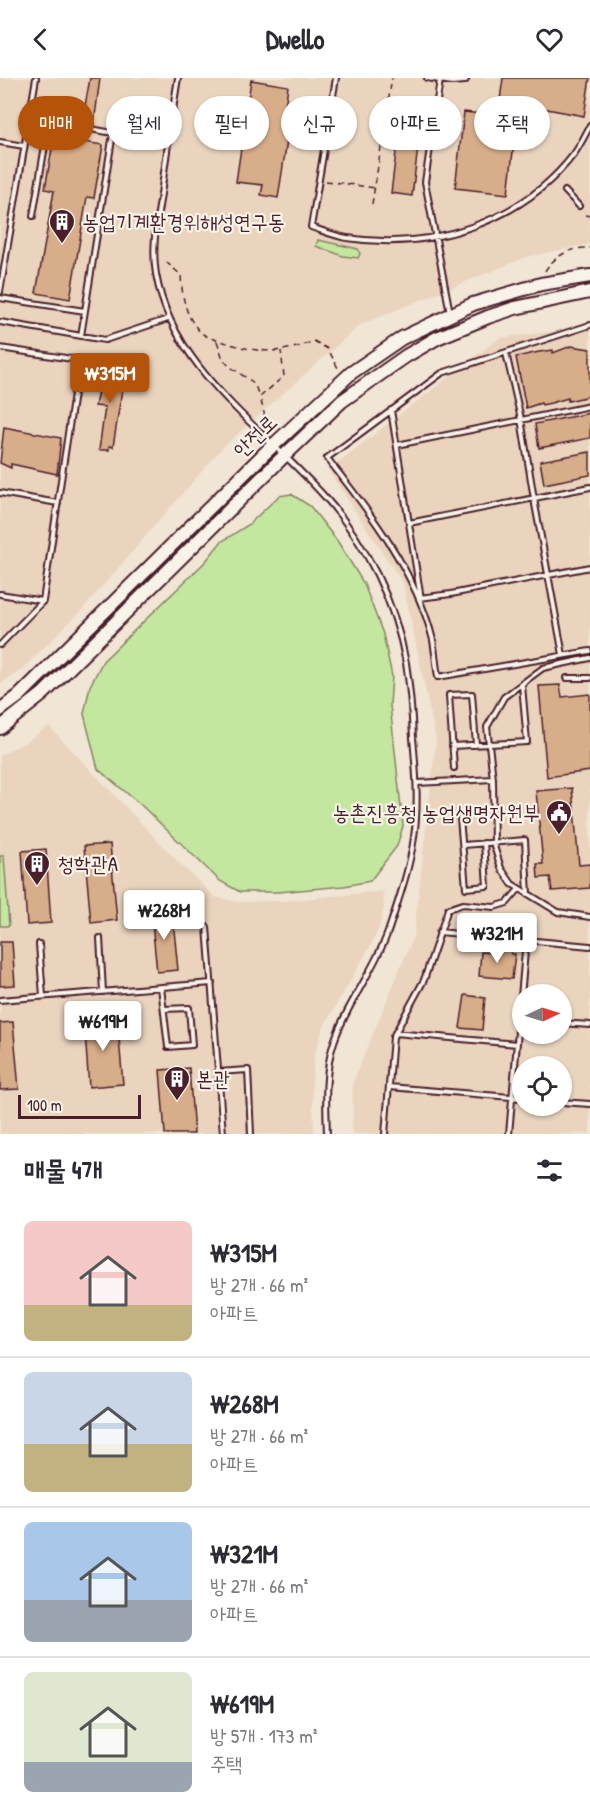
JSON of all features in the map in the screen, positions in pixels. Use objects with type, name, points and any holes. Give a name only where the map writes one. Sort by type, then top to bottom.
[{"type":"street","name":"안전로","points":[[0,710],[19,696],[273,445],[351,373],[402,338],[450,314],[541,284],[590,276]]},
{"type":"street","name":"안전로","points":[[0,728],[43,694],[342,401],[406,356],[437,338],[515,308],[590,292]]},
{"type":"lane","points":[[33,96],[36,78]]},
{"type":"lane","points":[[178,78],[155,232],[155,273],[168,319],[197,366],[343,518],[367,554],[383,590],[397,627],[406,661],[417,783],[414,840],[395,910],[377,959],[344,1017],[333,1043],[326,1088],[327,1134]]},
{"type":"lane","points":[[336,78],[311,227],[345,238],[384,241],[434,238],[484,222],[519,203],[547,183],[574,153],[590,126]]},
{"type":"lane","points":[[427,78],[459,82],[467,78]]},
{"type":"lane","points":[[440,80],[425,183],[450,314]]},
{"type":"lane","points":[[81,336],[113,133],[94,130]]},
{"type":"lane","points":[[0,142],[18,145]]},
{"type":"lane","points":[[0,292],[23,150]]},
{"type":"lane","points":[[33,216],[44,150]]},
{"type":"lane","points":[[565,192],[579,206]]},
{"type":"lane","points":[[0,298],[85,311]]},
{"type":"lane","points":[[0,322],[105,340],[168,319]]},
{"type":"lane","points":[[419,598],[368,509],[327,458],[442,373],[590,326]]},
{"type":"lane","points":[[0,348],[79,360],[43,601],[0,645]]},
{"type":"lane","points":[[506,353],[521,419],[562,655]]},
{"type":"lane","points":[[397,445],[590,406]]},
{"type":"lane","points":[[391,410],[419,598],[433,641],[438,677],[590,651]]},
{"type":"lane","points":[[409,523],[534,500],[590,487]]},
{"type":"lane","points":[[0,493],[58,503]]},
{"type":"lane","points":[[419,598],[590,567]]},
{"type":"lane","points":[[0,594],[43,601]]},
{"type":"lane","points":[[590,658],[543,668],[504,697],[487,727],[493,779],[494,843],[501,868],[512,884],[558,912],[590,917]]},
{"type":"lane","points":[[567,678],[590,678]]},
{"type":"lane","points":[[452,746],[527,742],[522,684]]},
{"type":"lane","points":[[454,768],[449,695],[472,694],[476,745]]},
{"type":"lane","points":[[417,783],[493,779]]},
{"type":"lane","points":[[460,818],[466,888],[487,886],[484,843]]},
{"type":"lane","points":[[463,845],[525,840],[528,894]]},
{"type":"lane","points":[[386,1134],[395,1034],[424,980],[448,909],[463,904],[494,907],[507,903],[519,889]]},
{"type":"lane","points":[[207,927],[223,1134]]},
{"type":"lane","points":[[439,932],[590,946]]},
{"type":"lane","points":[[100,938],[103,992]]},
{"type":"lane","points":[[523,984],[526,940]]},
{"type":"lane","points":[[39,944],[43,996]]},
{"type":"lane","points":[[0,1000],[212,984]]},
{"type":"lane","points":[[161,987],[168,1047],[192,1046],[189,1008],[164,1009]]},
{"type":"lane","points":[[572,1024],[590,1025]]},
{"type":"lane","points":[[395,1034],[512,1044]]},
{"type":"lane","points":[[516,1056],[517,1044]]},
{"type":"lane","points":[[218,1072],[248,1070],[251,1134]]},
{"type":"lane","points":[[389,1087],[512,1097],[509,1134]]},
{"type":"lane","points":[[572,1103],[590,1104]]},
{"type":"path","points":[[372,204],[392,78]]},
{"type":"path","points":[[326,181],[375,188]]},
{"type":"path","points":[[585,215],[590,216]]},
{"type":"path","points":[[545,271],[549,263],[571,249],[590,248]]},
{"type":"path","points":[[166,262],[181,275],[185,308],[195,327],[206,337],[262,352],[281,350],[314,341],[319,342],[328,349],[338,368]]},
{"type":"path","points":[[217,340],[223,359],[229,366],[254,383],[265,417]]},
{"type":"path","points":[[260,396],[284,376],[281,350]]},
{"type":"shaded area","points":[[0,78],[590,78],[590,244],[526,257],[360,325],[222,448],[81,611],[20,671],[0,684]]},
{"type":"shaded area","points":[[590,327],[590,1134],[352,1134],[353,1082],[414,935],[436,740],[403,583],[328,470],[499,338]]},
{"type":"shaded area","points":[[49,726],[177,861],[215,897],[238,902],[285,901],[383,891],[384,907],[379,928],[323,1028],[314,1056],[312,1081],[314,1134],[0,1134],[0,755],[26,742]]},
{"type":"green space","points":[[318,240],[358,249],[360,254],[358,258],[343,256],[316,246]]},
{"type":"green space","points":[[291,494],[310,506],[338,542],[364,584],[383,634],[392,676],[390,705],[403,826],[397,846],[370,881],[344,886],[278,892],[240,892],[220,881],[140,804],[98,769],[84,714],[90,686],[103,661],[206,561],[221,542],[248,525],[279,496]]},
{"type":"green space","points":[[0,856],[4,856],[9,926],[0,926]]},
{"type":"building","points":[[90,78],[100,78],[94,124],[94,96],[87,96]]},
{"type":"building","points":[[503,78],[590,78],[584,116],[550,110],[550,96],[501,96]]},
{"type":"building","points":[[251,80],[288,86],[287,96],[281,96],[281,150],[286,150],[278,198],[261,195],[263,185],[236,182],[241,150],[269,150],[269,96],[249,96]]},
{"type":"building","points":[[464,112],[474,113],[474,150],[513,150],[508,194],[455,188],[460,150],[462,150]]},
{"type":"building","name":"농업기계환경위해성연구동","points":[[94,144],[103,145],[94,198],[87,197],[70,299],[36,293],[54,191],[45,189],[52,150],[94,150]]},
{"type":"building","points":[[396,150],[418,150],[412,196],[391,193]]},
{"type":"building","points":[[571,346],[590,349],[590,396],[568,401],[568,398],[542,405],[541,403],[526,408],[516,357],[553,350],[553,353]]},
{"type":"building","points":[[102,369],[125,371],[113,447],[109,446],[109,450],[99,450],[105,407],[95,406]]},
{"type":"building","points":[[590,413],[590,438],[539,448],[535,424]]},
{"type":"building","points":[[4,427],[61,438],[57,474],[11,464],[11,468],[0,463]]},
{"type":"building","points":[[590,452],[590,475],[544,484],[540,461]]},
{"type":"building","points":[[560,685],[562,697],[590,694],[590,771],[547,777],[539,686]]},
{"type":"building","points":[[572,788],[579,865],[590,864],[590,888],[552,891],[550,877],[538,878],[537,864],[543,864],[536,791]]},
{"type":"building","points":[[110,844],[117,920],[91,923],[84,846]]},
{"type":"building","name":"청학관A","points":[[46,849],[51,923],[27,925],[22,851]]},
{"type":"building","points":[[172,910],[178,970],[157,972],[151,912]]},
{"type":"building","points":[[0,942],[12,942],[15,985],[0,986]]},
{"type":"building","points":[[498,949],[510,949],[511,954],[515,954],[512,979],[479,976],[481,952],[497,953]]},
{"type":"building","points":[[465,995],[485,998],[482,1030],[460,1028]]},
{"type":"building","points":[[117,1016],[123,1084],[89,1087],[84,1019]]},
{"type":"building","points":[[13,1022],[19,1089],[0,1090],[0,1023]]},
{"type":"building","name":"본관","points":[[189,1068],[194,1134],[165,1134],[160,1070]]},
{"type":"place","name":"농업기계환경위해성연구동","points":[[62,245]]},
{"type":"place","name":"농촌진흥청 농업생명자원부","points":[[559,836]]},
{"type":"place","name":"청학관A","points":[[37,887]]},
{"type":"place","name":"본관","points":[[177,1102]]}]
